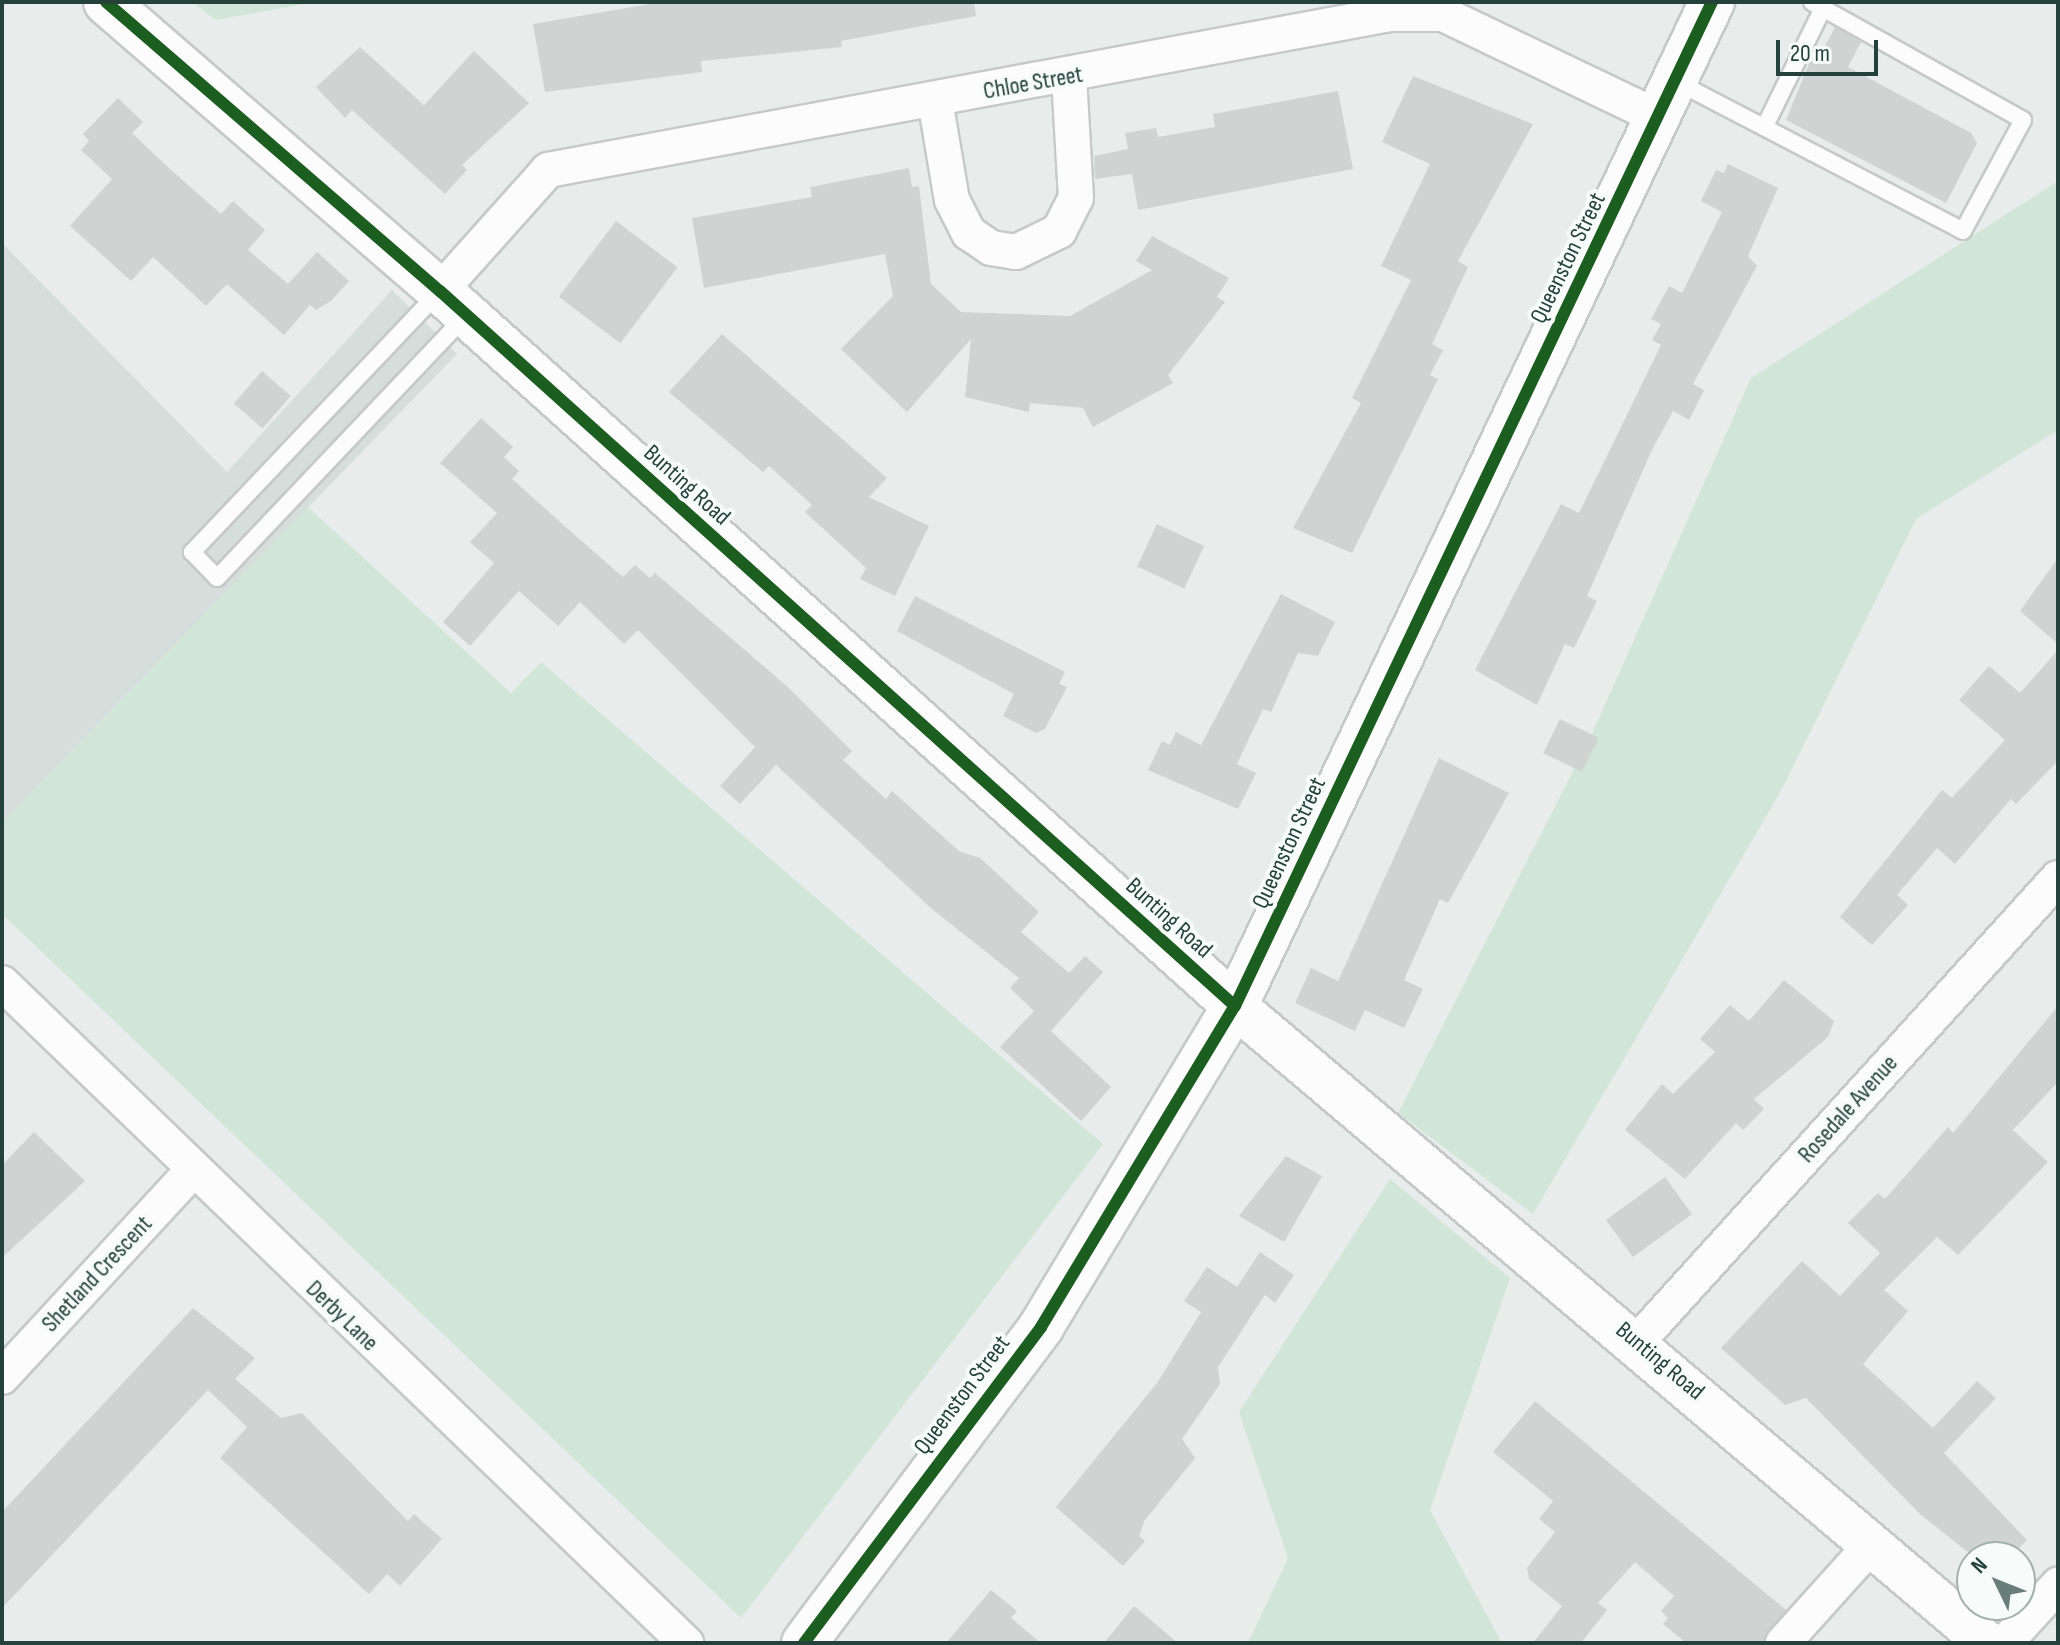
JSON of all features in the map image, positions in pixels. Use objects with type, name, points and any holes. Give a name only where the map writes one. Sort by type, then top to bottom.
[{"type":"main road","name":"Bunting Road","points":[[106,2],[453,303],[1235,1006]]},
{"type":"main road","name":"Queenston Street","points":[[804,1643],[1041,1327],[1235,1006],[1712,2]]},
{"type":"street","name":"Chloe Street","points":[[453,303],[548,170],[1069,77],[1390,14],[1443,14],[1667,99]]},
{"type":"street","points":[[935,100],[952,200],[969,233],[991,248],[1016,252],[1059,231],[1076,198],[1069,77]]},
{"type":"street","name":"Rosedale Avenue","points":[[1638,1341],[2058,878]]},
{"type":"street","name":"Derby Lane","points":[[2,983],[191,1172],[686,1643]]},
{"type":"street","name":"Bunting Road","points":[[1235,1006],[1638,1341],[1987,1643]]},
{"type":"street","name":"Shetland Crescent","points":[[2,1377],[191,1172]]},
{"type":"street","points":[[1783,1643],[1873,1543]]},
{"type":"street","points":[[2005,1643],[2058,1585]]},
{"type":"lane","points":[[1667,99],[1765,126],[1963,231],[2023,120],[1817,5],[1765,126]]},
{"type":"lane","points":[[453,303],[217,578],[192,552],[453,303]]},
{"type":"shaded area","points":[[2,243],[227,472],[392,290],[457,354],[2,823]]},
{"type":"green space","points":[[192,2],[315,2],[216,20]]},
{"type":"green space","points":[[2058,181],[2058,430],[1916,519],[1781,791],[1533,1214],[1398,1113],[1591,736],[1751,378]]},
{"type":"green space","points":[[308,507],[511,693],[541,662],[1103,1144],[741,1618],[2,914],[2,823]]},
{"type":"green space","points":[[1390,1179],[1510,1278],[1430,1510],[1502,1643],[1248,1643],[1288,1558],[1239,1412]]},
{"type":"building","points":[[661,2],[974,2],[976,16],[841,41],[842,47],[701,61],[702,72],[545,92],[533,24]]},
{"type":"building","points":[[1835,27],[1861,42],[1848,67],[1971,133],[1977,143],[1946,203],[1786,120],[1810,61],[1816,64]]},
{"type":"building","points":[[360,47],[424,105],[474,51],[529,103],[462,165],[467,170],[445,194],[352,110],[345,118],[316,87]]},
{"type":"building","points":[[1413,76],[1533,124],[1458,261],[1468,267],[1432,344],[1443,350],[1430,375],[1438,379],[1352,553],[1293,528],[1361,403],[1352,398],[1411,280],[1381,266],[1430,164],[1382,142]]},
{"type":"building","points":[[1338,91],[1353,169],[1138,210],[1132,174],[1095,179],[1094,156],[1128,149],[1125,133],[1156,128],[1158,137],[1215,127],[1213,114]]},
{"type":"building","points":[[118,98],[143,122],[132,133],[170,169],[221,214],[233,201],[265,230],[248,250],[288,284],[317,252],[349,281],[331,301],[316,310],[310,305],[284,335],[227,284],[206,306],[153,257],[131,281],[70,226],[112,179],[81,150],[89,141],[83,134]]},
{"type":"building","points":[[1728,164],[1778,188],[1748,256],[1757,266],[1693,384],[1704,390],[1689,420],[1673,411],[1652,450],[1587,596],[1597,601],[1574,648],[1565,644],[1537,705],[1475,670],[1561,504],[1579,513],[1661,345],[1652,340],[1661,324],[1651,319],[1669,286],[1682,293],[1722,212],[1701,201],[1716,170],[1724,173]]},
{"type":"building","points":[[909,168],[912,187],[919,186],[931,284],[961,312],[1070,316],[1152,270],[1136,261],[1152,236],[1229,278],[1217,297],[1225,302],[1168,375],[1173,383],[1093,427],[1083,408],[1030,403],[1029,412],[965,397],[971,339],[907,412],[841,349],[893,296],[885,254],[704,288],[692,218],[812,197],[810,187]]},
{"type":"building","points":[[616,221],[677,267],[620,343],[559,297]]},
{"type":"building","points":[[722,334],[887,478],[869,497],[929,526],[895,596],[860,579],[866,568],[805,512],[812,505],[769,466],[763,472],[669,392]]},
{"type":"building","points":[[262,371],[291,396],[262,428],[234,403]]},
{"type":"building","points":[[481,418],[513,447],[504,457],[519,471],[512,479],[577,537],[623,577],[635,565],[650,578],[655,573],[789,688],[852,751],[843,760],[886,799],[892,791],[959,851],[980,858],[1039,912],[1021,932],[1069,973],[1085,956],[1103,972],[1051,1031],[1111,1087],[1081,1121],[1000,1047],[1034,1011],[1010,988],[1019,978],[932,909],[776,765],[740,804],[720,786],[755,747],[638,630],[624,644],[580,602],[558,626],[519,591],[470,646],[443,622],[494,563],[470,542],[497,513],[440,463]]},
{"type":"building","points":[[1157,524],[1204,546],[1184,589],[1137,567]]},
{"type":"building","points":[[2058,558],[2058,644],[2020,611]]},
{"type":"building","points":[[1281,594],[1335,622],[1318,656],[1298,653],[1271,712],[1263,709],[1237,764],[1256,773],[1238,809],[1148,770],[1162,741],[1170,745],[1176,732],[1201,745]]},
{"type":"building","points":[[915,596],[1065,672],[1059,684],[1067,687],[1045,729],[1036,733],[1003,716],[1014,694],[897,631]]},
{"type":"building","points":[[2058,650],[2058,761],[2016,804],[2011,799],[1955,864],[1937,848],[1897,895],[1908,905],[1872,945],[1840,917],[1942,790],[1952,798],[2005,740],[1959,700],[1989,666],[2020,693]]},
{"type":"building","points":[[1560,719],[1599,738],[1582,772],[1543,753]]},
{"type":"building","points":[[1439,758],[1509,793],[1448,903],[1440,899],[1404,980],[1423,989],[1404,1028],[1365,1010],[1355,1031],[1295,1003],[1311,968],[1338,981]]},
{"type":"building","points":[[1784,980],[1834,1021],[1828,1037],[1754,1099],[1764,1109],[1743,1130],[1736,1123],[1685,1179],[1625,1130],[1662,1084],[1673,1094],[1715,1052],[1700,1039],[1730,1005],[1749,1021]]},
{"type":"building","points":[[2058,1006],[2058,1082],[2013,1130],[2048,1162],[1958,1255],[1937,1237],[1884,1290],[1908,1311],[1863,1364],[1933,1428],[1977,1381],[1996,1398],[1944,1453],[2026,1541],[1956,1543],[1920,1514],[1806,1398],[1785,1405],[1721,1348],[1802,1261],[1840,1296],[1880,1253],[1848,1223],[1878,1193],[1885,1199],[1948,1127],[1953,1133]]},
{"type":"building","points":[[34,1132],[85,1181],[2,1258],[2,1165]]},
{"type":"building","points":[[1286,1156],[1322,1176],[1284,1242],[1239,1216]]},
{"type":"building","points":[[1665,1177],[1692,1214],[1633,1257],[1606,1220]]},
{"type":"building","points":[[1260,1252],[1294,1275],[1275,1303],[1265,1295],[1218,1367],[1220,1384],[1182,1439],[1195,1458],[1145,1520],[1139,1536],[1145,1541],[1123,1566],[1056,1507],[1157,1383],[1201,1312],[1184,1301],[1207,1267],[1237,1287]]},
{"type":"building","points":[[193,1308],[255,1358],[235,1379],[281,1418],[302,1413],[408,1521],[414,1514],[442,1539],[400,1586],[387,1574],[369,1594],[220,1458],[247,1427],[208,1390],[2,1608],[2,1512]]},
{"type":"building","points":[[1535,1401],[1786,1610],[1764,1643],[1686,1643],[1663,1624],[1668,1618],[1661,1611],[1674,1596],[1635,1562],[1598,1603],[1607,1610],[1581,1643],[1533,1643],[1562,1606],[1529,1579],[1527,1568],[1555,1532],[1539,1519],[1553,1501],[1493,1452]]},
{"type":"building","points":[[991,1590],[1017,1611],[1011,1618],[1041,1643],[946,1643]]},
{"type":"building","points":[[1134,1606],[1178,1643],[1104,1643]]},
{"type":"cycle path","points":[[106,2],[440,291],[1235,1006]]},
{"type":"cycle path","points":[[804,1643],[1041,1327],[1235,1006],[1712,2]]}]
